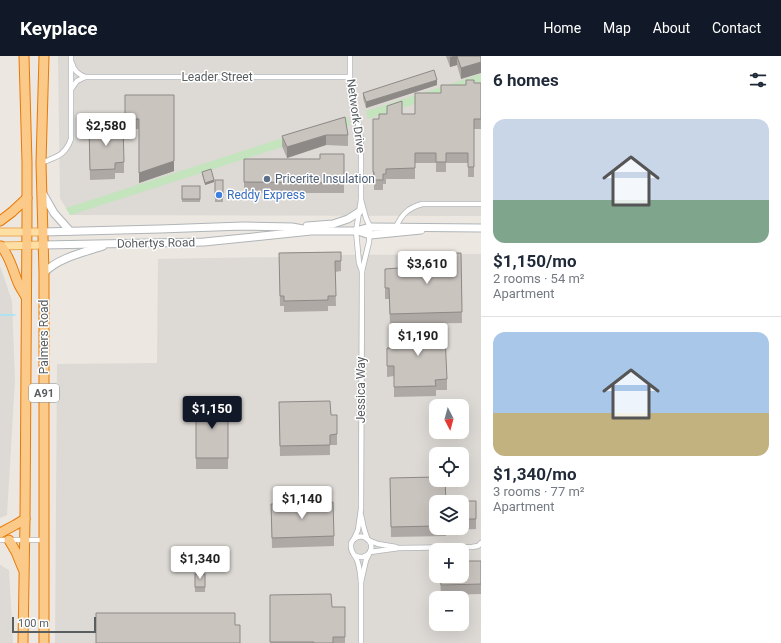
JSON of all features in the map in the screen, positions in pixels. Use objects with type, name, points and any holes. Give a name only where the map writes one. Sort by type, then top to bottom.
[{"type":"highway","name":"Palmers Road","points":[[23,643],[27,298],[27,198],[24,56]]},
{"type":"highway","name":"Palmers Road","points":[[44,56],[41,163],[44,273],[44,643]]},
{"type":"highway","points":[[0,221],[27,198]]},
{"type":"highway","points":[[0,246],[10,260],[20,286],[27,298]]},
{"type":"highway","points":[[0,533],[25,519]]},
{"type":"highway","points":[[4,540],[16,552],[24,574]]},
{"type":"main road","points":[[42,191],[54,213],[70,231]]},
{"type":"main road","points":[[292,228],[333,224],[348,219],[359,212]]},
{"type":"main road","name":"Dohertys Road","points":[[0,232],[160,230],[243,226],[292,228],[311,231]]},
{"type":"main road","name":"Dohertys Road","points":[[370,231],[396,227],[481,228]]},
{"type":"main road","name":"Dohertys Road","points":[[0,246],[204,242],[311,231],[410,232],[440,228]]},
{"type":"main road","points":[[44,273],[48,268],[58,262],[111,243]]},
{"type":"street","points":[[71,56],[74,69],[85,77]]},
{"type":"street","name":"Network Drive","points":[[350,56],[351,94],[361,142],[361,200],[356,231]]},
{"type":"street","points":[[41,163],[63,153],[68,147],[71,139],[72,63]]},
{"type":"street","points":[[71,89],[77,81],[85,77]]},
{"type":"street","name":"Leader Street","points":[[85,77],[350,77]]},
{"type":"street","name":"Network Drive","points":[[361,200],[370,231]]},
{"type":"street","points":[[396,227],[405,212],[417,205],[481,204]]},
{"type":"street","name":"Jessica Way","points":[[356,231],[359,262],[362,271]]},
{"type":"street","name":"Jessica Way","points":[[354,539],[358,530],[361,509],[362,271],[370,231]]},
{"type":"street","name":"Jessica Way","points":[[361,509],[364,529],[368,539]]},
{"type":"street","points":[[361,643],[361,582],[359,565],[350,547],[351,543],[354,539],[360,537],[378,544],[399,548]]},
{"type":"street","points":[[361,582],[371,546],[368,539]]},
{"type":"street","points":[[4,540],[44,540]]},
{"type":"street","points":[[354,555],[362,557],[369,553],[399,548],[472,547],[478,546],[481,543]]},
{"type":"shaded area","points":[[58,56],[481,56],[481,216],[70,215],[60,198]]},
{"type":"shaded area","points":[[481,254],[481,643],[55,643],[57,364],[157,363],[158,259]]},
{"type":"shaded area","points":[[0,266],[12,301],[15,380],[7,515],[0,518]]},
{"type":"shaded area","points":[[0,565],[9,570],[13,643],[0,643]]},
{"type":"green space","points":[[481,74],[481,83],[368,119],[366,111]]},
{"type":"green space","points":[[348,117],[350,125],[71,215],[66,208]]},
{"type":"building","points":[[457,56],[481,56],[481,62],[461,68]]},
{"type":"building","points":[[434,70],[437,80],[366,102],[363,93]]},
{"type":"building","points":[[466,80],[474,80],[474,83],[481,83],[481,119],[474,119],[474,167],[468,167],[468,153],[446,153],[446,162],[436,162],[436,153],[415,153],[415,168],[386,169],[386,174],[383,174],[383,180],[374,180],[373,119],[379,119],[379,114],[387,114],[387,106],[402,101],[402,114],[415,114],[415,93],[441,93],[441,85],[466,85]]},
{"type":"building","points":[[125,95],[174,95],[174,161],[139,173],[139,119],[125,119]]},
{"type":"building","points":[[345,117],[348,135],[326,135],[287,147],[282,136]]},
{"type":"building","points":[[123,125],[124,162],[115,163],[115,169],[90,170],[89,126]]},
{"type":"building","points":[[320,154],[344,154],[344,183],[244,182],[244,159],[320,159]]},
{"type":"building","points":[[211,169],[214,180],[205,183],[202,172]]},
{"type":"building","points":[[215,180],[223,180],[223,197],[215,197]]},
{"type":"building","points":[[182,186],[200,186],[200,199],[182,199]]},
{"type":"building","points":[[341,252],[341,261],[335,261],[336,296],[328,296],[328,300],[284,301],[284,296],[280,296],[279,253]]},
{"type":"building","points":[[461,253],[462,312],[390,314],[389,288],[385,288],[385,269],[399,268],[399,273],[412,272],[411,254]]},
{"type":"building","points":[[438,328],[438,336],[445,336],[447,379],[435,380],[436,386],[394,387],[394,366],[387,366],[387,348],[394,348],[394,329]]},
{"type":"building","points":[[330,401],[331,415],[337,415],[337,434],[330,435],[330,445],[280,446],[279,402]]},
{"type":"building","points":[[196,402],[228,402],[228,458],[196,458]]},
{"type":"building","points":[[429,477],[429,487],[445,487],[446,495],[429,495],[429,526],[391,527],[390,478]]},
{"type":"building","points":[[469,501],[476,501],[476,519],[469,519]]},
{"type":"building","points":[[333,502],[334,536],[272,538],[271,504]]},
{"type":"building","points":[[469,561],[481,561],[481,584],[441,585],[441,583],[469,583]]},
{"type":"building","points":[[195,574],[205,574],[205,587],[195,587]]},
{"type":"building","points":[[331,594],[332,607],[345,607],[345,637],[333,637],[333,643],[270,642],[270,595]]},
{"type":"building","points":[[96,613],[235,613],[235,625],[240,625],[240,643],[96,643]]},
{"type":"waterway","points":[[0,315],[15,315]]},
{"type":"place","name":"Pricerite Insulation","points":[[267,179]]},
{"type":"place","name":"Reddy Express","points":[[219,195]]}]
